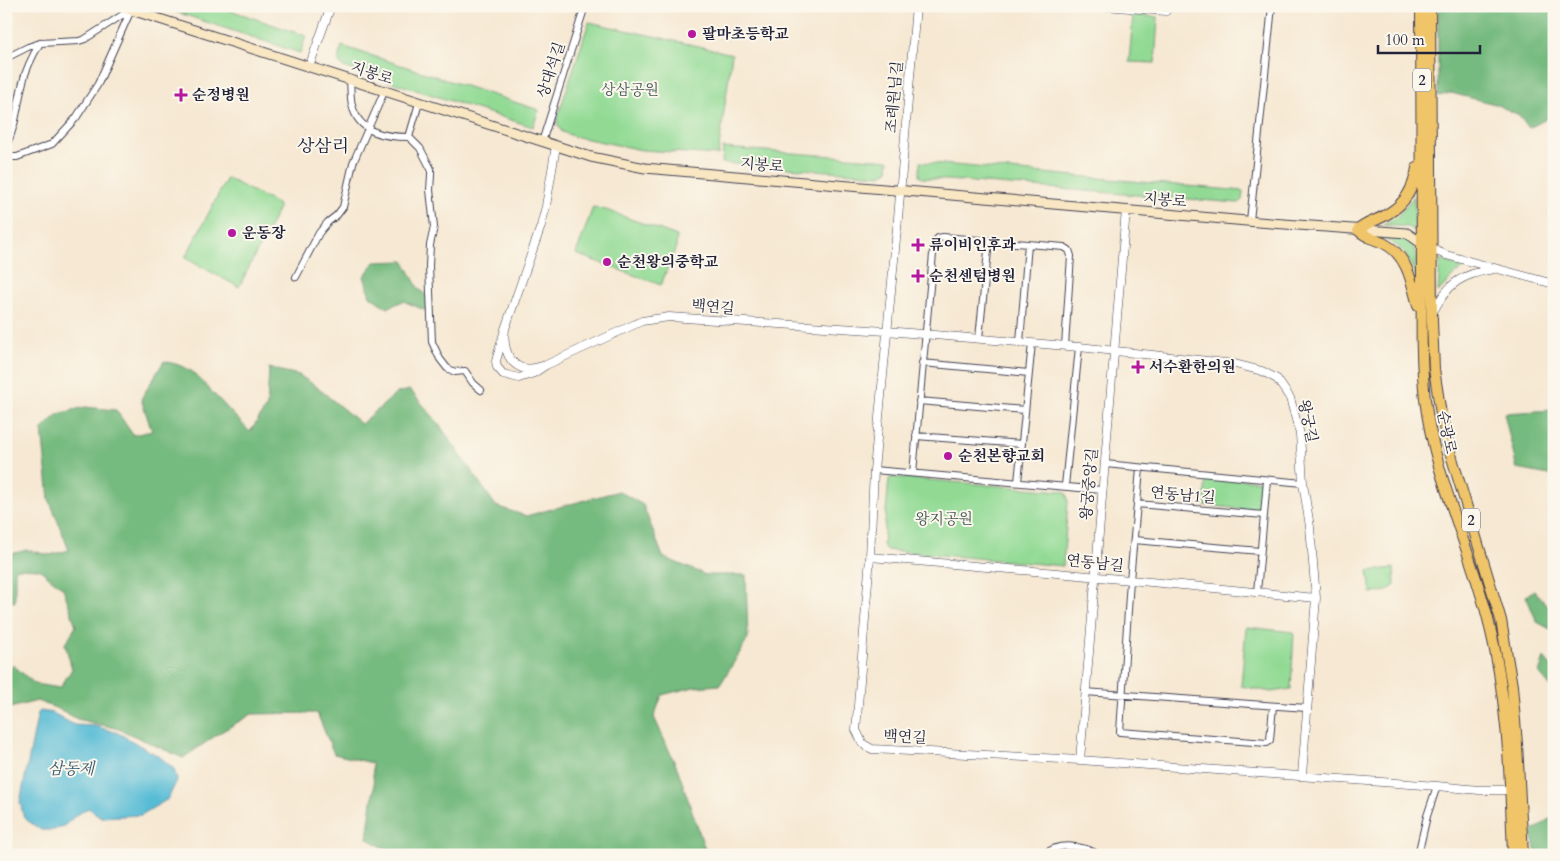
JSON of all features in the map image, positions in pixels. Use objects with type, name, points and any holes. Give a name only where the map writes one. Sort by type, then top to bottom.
[{"type":"main road","name":"지봉로","points":[[119,6],[132,8],[350,81],[542,142],[591,157],[654,170],[1407,233],[1421,243]]},
{"type":"main road","name":"순광로","points":[[1421,6],[1421,320],[1425,400],[1437,458],[1488,619],[1504,696],[1523,855]]},
{"type":"main road","name":"순광로","points":[[1430,6],[1434,369],[1448,448],[1501,620],[1512,686],[1515,790],[1513,855]]},
{"type":"main road","points":[[1421,320],[1409,274],[1403,260],[1386,245],[1364,236],[1358,230],[1366,223],[1389,214],[1410,193],[1422,155]]},
{"type":"street","points":[[309,67],[331,6]]},
{"type":"street","name":"상대석길","points":[[542,142],[585,6]]},
{"type":"street","name":"조례원님길","points":[[900,190],[916,6]]},
{"type":"street","points":[[1105,6],[1166,11],[1166,6]]},
{"type":"street","points":[[1250,221],[1272,6]]},
{"type":"street","points":[[6,58],[40,43],[85,39],[132,8]]},
{"type":"street","points":[[6,157],[17,157],[52,144],[76,118],[98,84],[132,8]]},
{"type":"street","points":[[6,146],[17,116],[23,81],[29,63],[40,43]]},
{"type":"street","points":[[350,81],[351,103],[359,120],[367,129],[392,137],[409,137],[420,148],[430,169],[434,227],[430,245],[429,266],[432,342],[443,364],[455,372],[465,371],[473,383],[481,390]]},
{"type":"street","points":[[296,277],[319,233],[343,207],[353,164],[384,92]]},
{"type":"street","points":[[409,137],[419,103]]},
{"type":"street","name":"백연길","points":[[546,365],[534,373],[518,378],[506,376],[499,372],[496,361],[541,226],[547,204],[556,146]]},
{"type":"street","name":"백연길","points":[[900,190],[874,470],[870,557],[856,730],[863,744],[872,748],[1302,775],[1479,790],[1515,790]]},
{"type":"street","name":"왕궁중앙길","points":[[1080,760],[1126,210]]},
{"type":"street","points":[[913,473],[935,241],[941,237],[1064,247],[1071,253],[1065,346]]},
{"type":"street","points":[[980,338],[989,241]]},
{"type":"street","points":[[1421,243],[1432,250],[1446,255],[1554,284]]},
{"type":"street","points":[[1020,342],[1028,244]]},
{"type":"street","points":[[1432,313],[1441,296],[1452,284],[1461,278],[1478,272],[1496,269]]},
{"type":"street","name":"백연길","points":[[506,329],[506,348],[512,361],[526,368],[546,365],[625,328],[655,319],[682,318],[886,331]]},
{"type":"street","name":"왕궁길","points":[[886,331],[1079,347],[1235,364],[1258,369],[1277,379],[1288,394],[1300,434],[1303,484],[1310,527],[1316,598],[1302,775]]},
{"type":"street","points":[[1018,482],[1032,343]]},
{"type":"street","points":[[1065,486],[1079,347]]},
{"type":"street","points":[[922,364],[1029,373]]},
{"type":"street","points":[[919,401],[1025,410]]},
{"type":"street","points":[[916,436],[1022,444]]},
{"type":"street","name":"연동남1길","points":[[1104,464],[1303,484]]},
{"type":"street","points":[[1137,504],[1140,468]]},
{"type":"street","points":[[874,470],[1102,490]]},
{"type":"street","points":[[1257,592],[1266,480]]},
{"type":"street","name":"연동남1길","points":[[1264,515],[1137,504],[1120,732],[1267,742],[1270,740],[1273,706]]},
{"type":"street","points":[[1134,540],[1260,551]]},
{"type":"street","name":"연동남길","points":[[870,557],[1316,598]]},
{"type":"street","points":[[1085,692],[1307,708]]},
{"type":"street","points":[[1418,855],[1427,816],[1437,786]]},
{"type":"street","points":[[1044,855],[1048,851],[1062,847],[1078,846],[1100,855]]},
{"type":"green space","points":[[158,6],[218,6],[306,36],[300,53]]},
{"type":"green space","points":[[1438,6],[1554,6],[1554,115],[1529,128],[1519,115],[1495,104],[1451,93],[1438,96]]},
{"type":"green space","points":[[1133,15],[1158,17],[1155,63],[1129,62]]},
{"type":"green space","name":"상삼공원","points":[[589,22],[732,54],[718,155],[642,150],[562,132],[557,119]]},
{"type":"green space","points":[[342,46],[539,110],[533,127],[344,67],[339,63]]},
{"type":"green space","points":[[723,148],[889,160],[888,171],[881,175],[722,163]]},
{"type":"green space","points":[[920,162],[1243,191],[1242,200],[1238,203],[922,178],[919,176]]},
{"type":"green space","name":"운동장","points":[[227,178],[277,204],[279,208],[239,287],[185,258]]},
{"type":"green space","points":[[1414,196],[1415,231],[1408,227],[1383,225],[1398,216]]},
{"type":"green space","points":[[593,207],[677,236],[676,247],[661,285],[576,254]]},
{"type":"green space","points":[[1383,239],[1402,239],[1411,244],[1416,257],[1416,277],[1404,253],[1395,245]]},
{"type":"green space","points":[[1440,260],[1465,267],[1456,273],[1438,292]]},
{"type":"green space","points":[[404,261],[418,288],[429,298],[427,311],[403,301],[387,308],[370,296],[364,276],[375,262]]},
{"type":"green space","points":[[164,361],[179,365],[193,372],[250,432],[267,406],[269,368],[299,375],[317,387],[361,424],[397,393],[410,390],[436,420],[496,506],[526,516],[619,491],[643,505],[663,557],[706,575],[746,575],[748,639],[720,685],[694,687],[662,695],[654,717],[678,770],[705,849],[701,855],[396,855],[367,838],[374,787],[372,763],[334,754],[317,713],[252,714],[183,758],[119,729],[77,719],[61,710],[37,701],[6,709],[6,676],[13,665],[35,684],[60,688],[72,669],[65,644],[76,626],[63,588],[39,569],[15,568],[15,602],[6,601],[6,555],[27,550],[50,555],[69,550],[49,499],[42,429],[58,414],[85,407],[116,410],[133,435],[152,431],[141,399]]},
{"type":"green space","points":[[1554,410],[1554,476],[1517,469],[1504,413]]},
{"type":"green space","name":"왕지공원","points":[[892,477],[1062,491],[1067,494],[1068,501],[1063,566],[886,550],[883,545],[889,479]]},
{"type":"green space","points":[[1206,477],[1263,481],[1260,511],[1204,505]]},
{"type":"green space","points":[[1394,568],[1395,585],[1387,591],[1371,593],[1368,571]]},
{"type":"green space","points":[[1534,590],[1554,614],[1554,631],[1537,622],[1526,596]]},
{"type":"green space","points":[[1246,627],[1294,632],[1291,689],[1271,692],[1241,686]]},
{"type":"green space","points":[[1544,658],[1554,670],[1554,691],[1539,673]]},
{"type":"green space","points":[[1554,816],[1554,855],[1536,855],[1532,832]]},
{"type":"water","name":"삼동제","points":[[40,711],[53,713],[74,725],[95,726],[118,733],[160,757],[174,769],[177,780],[168,799],[141,815],[101,817],[88,808],[65,825],[54,830],[41,830],[24,818],[20,802],[38,713]]},
{"type":"place","name":"팔마초등학교","points":[[692,34]]},
{"type":"place","name":"순정병원","points":[[181,95]]},
{"type":"place","name":"운동장","points":[[232,233]]},
{"type":"place","name":"류이비인후과","points":[[918,245]]},
{"type":"place","name":"순천왕의중학교","points":[[607,262]]},
{"type":"place","name":"순천센텀병원","points":[[918,276]]},
{"type":"place","name":"서수환한의원","points":[[1138,367]]},
{"type":"place","name":"순천본향교회","points":[[948,456]]},
{"type":"district","name":"상삼리","points":[[323,146]]}]
